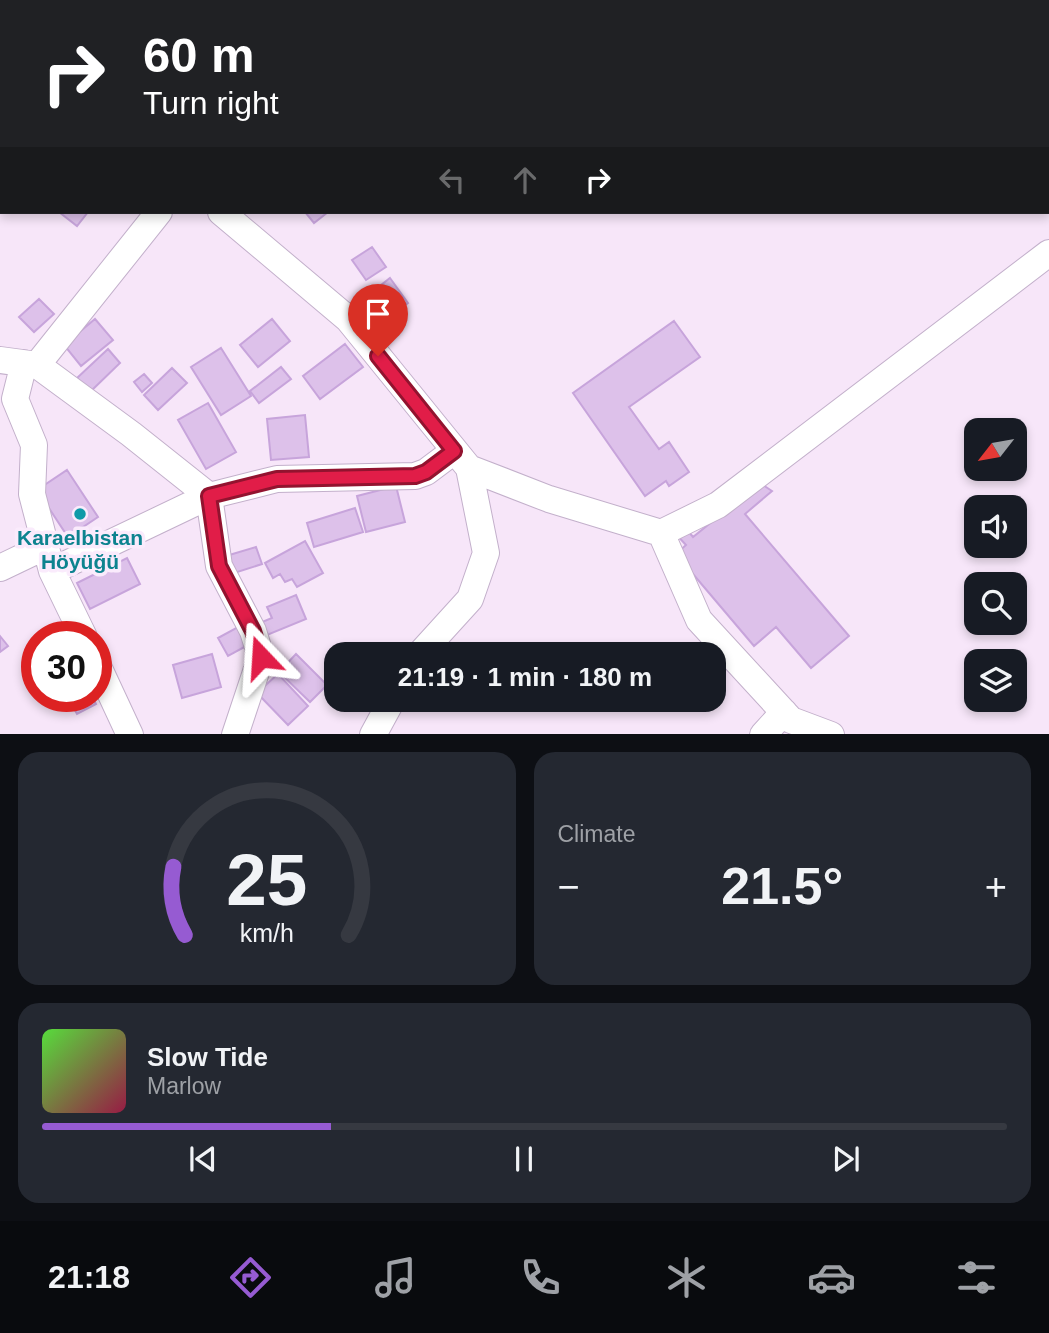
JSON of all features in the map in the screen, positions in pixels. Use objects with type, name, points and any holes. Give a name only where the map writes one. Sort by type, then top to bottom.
[{"type":"street","points":[[77,621],[49,558],[33,494],[34,444],[15,399],[20,362],[157,214]]},
{"type":"street","points":[[223,214],[348,318],[461,460],[486,554],[470,599],[431,642]]},
{"type":"street","points":[[0,568],[49,558],[209,496],[277,479],[415,476],[461,460],[549,499],[661,533],[718,505],[1049,253]]},
{"type":"street","points":[[20,362],[131,434],[209,496],[219,566],[253,631],[261,657],[235,734]]},
{"type":"street","points":[[661,533],[699,620],[791,720],[831,734]]},
{"type":"street","points":[[112,696],[130,734]]},
{"type":"street","points":[[373,734],[385,712]]},
{"type":"street","points":[[763,734],[784,712]]},
{"type":"building","points":[[62,214],[86,214],[77,226]]},
{"type":"building","points":[[307,214],[325,214],[314,223]]},
{"type":"building","points":[[372,247],[386,267],[366,280],[352,260]]},
{"type":"building","points":[[390,278],[408,303],[394,313],[376,289]]},
{"type":"building","points":[[39,299],[54,314],[34,332],[19,317]]},
{"type":"building","points":[[95,319],[113,340],[81,366],[64,345]]},
{"type":"building","points":[[272,319],[290,341],[258,367],[240,345]]},
{"type":"building","points":[[674,321],[700,357],[629,407],[659,449],[669,442],[689,472],[669,486],[666,481],[645,496],[573,393]]},
{"type":"building","points":[[345,344],[363,367],[320,399],[303,376]]},
{"type":"building","points":[[221,348],[251,396],[221,415],[191,367]]},
{"type":"building","points":[[108,349],[120,363],[90,392],[77,378]]},
{"type":"building","points":[[281,367],[291,379],[259,403],[250,391]]},
{"type":"building","points":[[172,368],[187,383],[158,410],[144,395]]},
{"type":"building","points":[[144,374],[152,383],[142,392],[134,382]]},
{"type":"building","points":[[208,403],[236,452],[206,469],[178,420]]},
{"type":"building","points":[[305,415],[309,457],[271,460],[267,419]]},
{"type":"building","points":[[67,470],[98,517],[68,537],[37,490]]},
{"type":"building","points":[[760,483],[772,491],[745,514],[849,636],[811,668],[776,627],[754,646],[676,554],[686,545],[675,533],[684,526],[693,537]]},
{"type":"building","points":[[396,486],[405,522],[366,532],[357,496]]},
{"type":"building","points":[[355,508],[363,532],[314,547],[307,523]]},
{"type":"building","points":[[305,541],[323,573],[297,587],[292,579],[285,582],[280,574],[273,578],[265,563]]},
{"type":"building","points":[[256,547],[262,564],[231,574],[226,556]]},
{"type":"building","points":[[127,558],[140,584],[90,609],[77,583]]},
{"type":"building","points":[[296,595],[306,619],[267,635],[262,622],[272,618],[267,607]]},
{"type":"building","points":[[238,627],[248,645],[228,656],[218,638]]},
{"type":"building","points":[[0,636],[8,646],[0,652]]},
{"type":"building","points":[[212,654],[221,687],[182,698],[173,665]]},
{"type":"building","points":[[296,654],[324,682],[324,688],[310,702],[279,672]]},
{"type":"building","points":[[278,674],[308,706],[288,725],[257,693]]},
{"type":"place","name":"Karaelbistan Höyüğü","points":[[80,514]]},
{"type":"route","points":[[261,657],[253,631],[219,566],[209,496],[277,479],[415,476],[426,472],[454,451],[378,356]]}]
